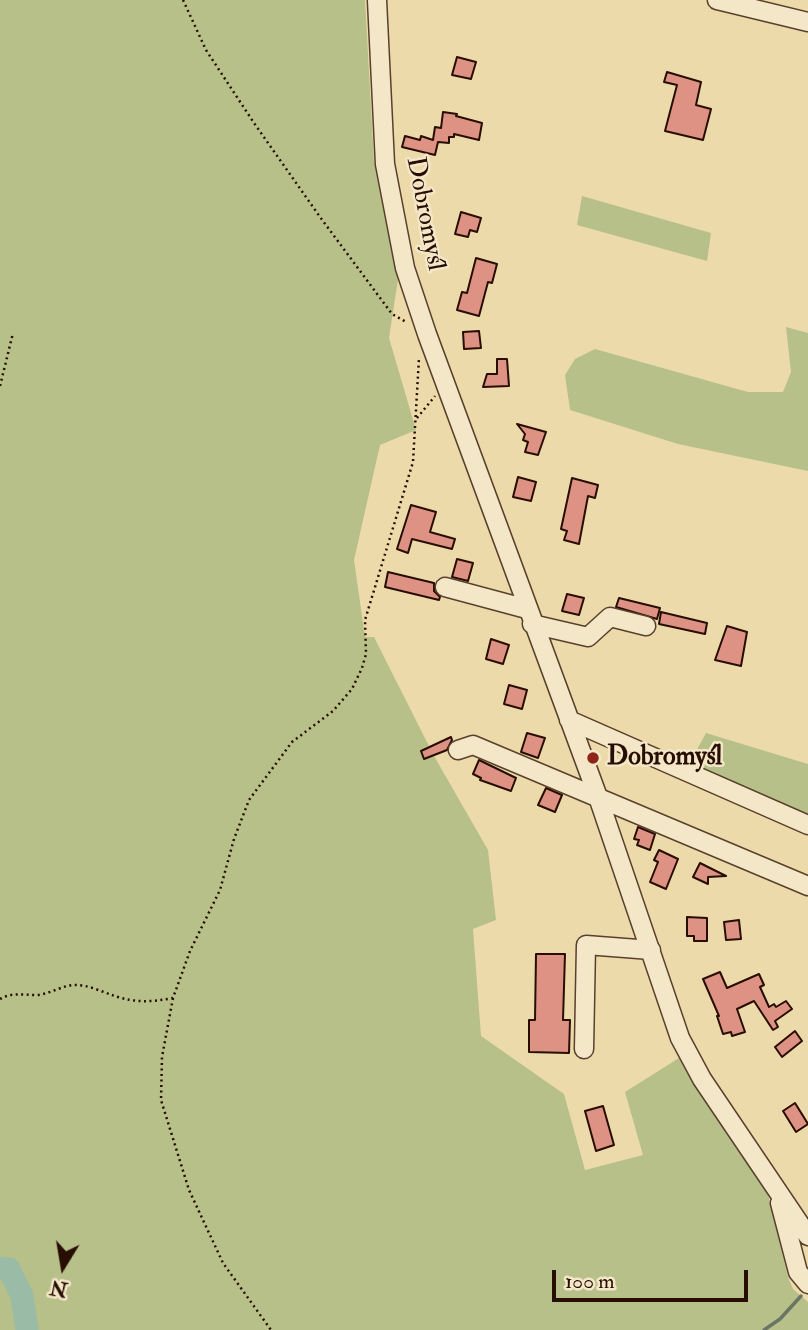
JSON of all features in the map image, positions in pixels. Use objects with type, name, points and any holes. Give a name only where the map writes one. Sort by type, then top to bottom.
[{"type":"street","name":"Dobromyśl","points":[[377,0],[385,164],[405,268],[427,334],[598,797],[680,1038],[702,1079],[808,1236]]},
{"type":"street","points":[[717,0],[808,22]]},
{"type":"street","points":[[445,587],[588,637],[610,617],[646,626]]},
{"type":"street","points":[[569,720],[808,825]]},
{"type":"street","points":[[458,750],[474,745],[808,886]]},
{"type":"street","points":[[584,1049],[586,945],[651,950]]},
{"type":"street","points":[[777,1190],[798,1272],[808,1284]]},
{"type":"path","points":[[183,0],[206,50],[320,217],[392,314],[427,334],[422,342],[418,365],[413,462],[365,620],[366,654],[362,668],[352,689],[339,704],[292,743],[249,800],[234,839],[220,890],[190,951],[173,998],[162,1057],[161,1100],[188,1190],[223,1263],[271,1330]]},
{"type":"path","points":[[0,386],[13,333]]},
{"type":"path","points":[[415,420],[433,397],[446,388]]},
{"type":"path","points":[[0,999],[16,993],[37,995],[56,992],[72,985],[94,988],[117,997],[145,1003],[173,998]]},
{"type":"green space","points":[[0,0],[365,0],[374,161],[399,273],[389,338],[416,430],[380,445],[354,560],[365,637],[374,637],[434,756],[488,850],[496,920],[473,929],[481,1036],[564,1094],[585,1170],[643,1155],[625,1092],[679,1058],[768,1194],[788,1277],[793,1289],[808,1302],[808,1330],[0,1330]]},
{"type":"green space","points":[[582,196],[711,233],[707,261],[577,225]]},
{"type":"green space","points":[[786,327],[808,333],[808,471],[678,444],[570,410],[565,375],[575,359],[595,349],[748,392],[783,392],[791,372]]},
{"type":"green space","points":[[706,733],[808,764],[808,821],[688,766]]},
{"type":"building","points":[[457,57],[476,62],[471,79],[452,75]]},
{"type":"building","points":[[667,72],[701,82],[696,105],[711,109],[703,140],[665,131],[677,85],[664,82]]},
{"type":"building","points":[[443,112],[482,123],[479,140],[454,134],[454,137],[449,137],[449,143],[438,142],[435,155],[402,147],[405,136],[420,140],[421,136],[433,140],[435,127],[441,128]]},
{"type":"building","points":[[461,212],[481,218],[477,232],[470,230],[468,237],[455,234]]},
{"type":"building","points":[[476,258],[497,264],[492,283],[488,282],[479,316],[457,310],[462,292],[467,293]]},
{"type":"building","points":[[479,331],[481,348],[464,349],[463,332]]},
{"type":"building","points":[[497,359],[507,359],[509,386],[483,387],[487,374],[497,374]]},
{"type":"building","points":[[517,424],[546,432],[538,455],[525,452],[528,442],[523,440],[525,434]]},
{"type":"building","points":[[518,477],[536,482],[531,501],[513,497]]},
{"type":"building","points":[[572,478],[598,485],[595,498],[588,496],[579,544],[564,540],[567,531],[561,529]]},
{"type":"building","points":[[411,505],[436,512],[430,532],[455,539],[452,549],[412,539],[408,553],[397,549]]},
{"type":"building","points":[[457,559],[473,563],[468,581],[452,577]]},
{"type":"building","points":[[388,572],[434,583],[434,591],[440,597],[439,600],[385,587]]},
{"type":"building","points":[[567,594],[584,598],[579,615],[562,611]]},
{"type":"building","points":[[619,598],[660,608],[657,619],[616,607]]},
{"type":"building","points":[[661,612],[707,623],[705,634],[659,624]]},
{"type":"building","points":[[727,626],[747,632],[741,666],[715,660]]},
{"type":"building","points":[[491,639],[509,645],[503,664],[486,659]]},
{"type":"building","points":[[509,685],[527,690],[522,709],[504,704]]},
{"type":"building","points":[[527,733],[545,738],[538,758],[521,752]]},
{"type":"building","points":[[451,737],[447,750],[424,759],[421,751]]},
{"type":"building","points":[[479,760],[516,778],[511,791],[480,780],[481,778],[473,774]]},
{"type":"building","points":[[546,788],[562,795],[555,812],[538,805]]},
{"type":"building","points":[[638,827],[655,834],[650,850],[637,845],[639,840],[634,839]]},
{"type":"building","points":[[659,850],[678,859],[666,889],[650,882],[658,862],[654,860]]},
{"type":"building","points":[[700,863],[726,876],[708,877],[708,884],[693,877]]},
{"type":"building","points":[[687,917],[707,918],[707,941],[694,941],[694,936],[687,936]]},
{"type":"building","points":[[739,920],[741,939],[726,940],[724,922]]},
{"type":"building","points":[[536,954],[565,954],[563,1020],[570,1020],[569,1053],[529,1052],[529,1020],[535,1020]]},
{"type":"building","points":[[720,972],[727,988],[759,974],[764,985],[760,987],[769,1007],[774,1004],[776,1007],[786,1001],[792,1009],[775,1021],[778,1027],[773,1030],[754,1001],[737,1009],[745,1032],[732,1036],[731,1032],[723,1034],[719,1016],[703,979]]},
{"type":"building","points":[[795,1031],[802,1041],[782,1057],[775,1047]]},
{"type":"building","points":[[795,1103],[808,1124],[796,1132],[783,1111]]},
{"type":"building","points":[[603,1106],[614,1145],[596,1151],[585,1111]]},
{"type":"waterway","points":[[0,1268],[9,1269],[22,1296],[27,1330]]},
{"type":"waterway","points":[[764,1330],[780,1319],[801,1296]]},
{"type":"place","name":"Dobromyśl","points":[[593,758]]}]
